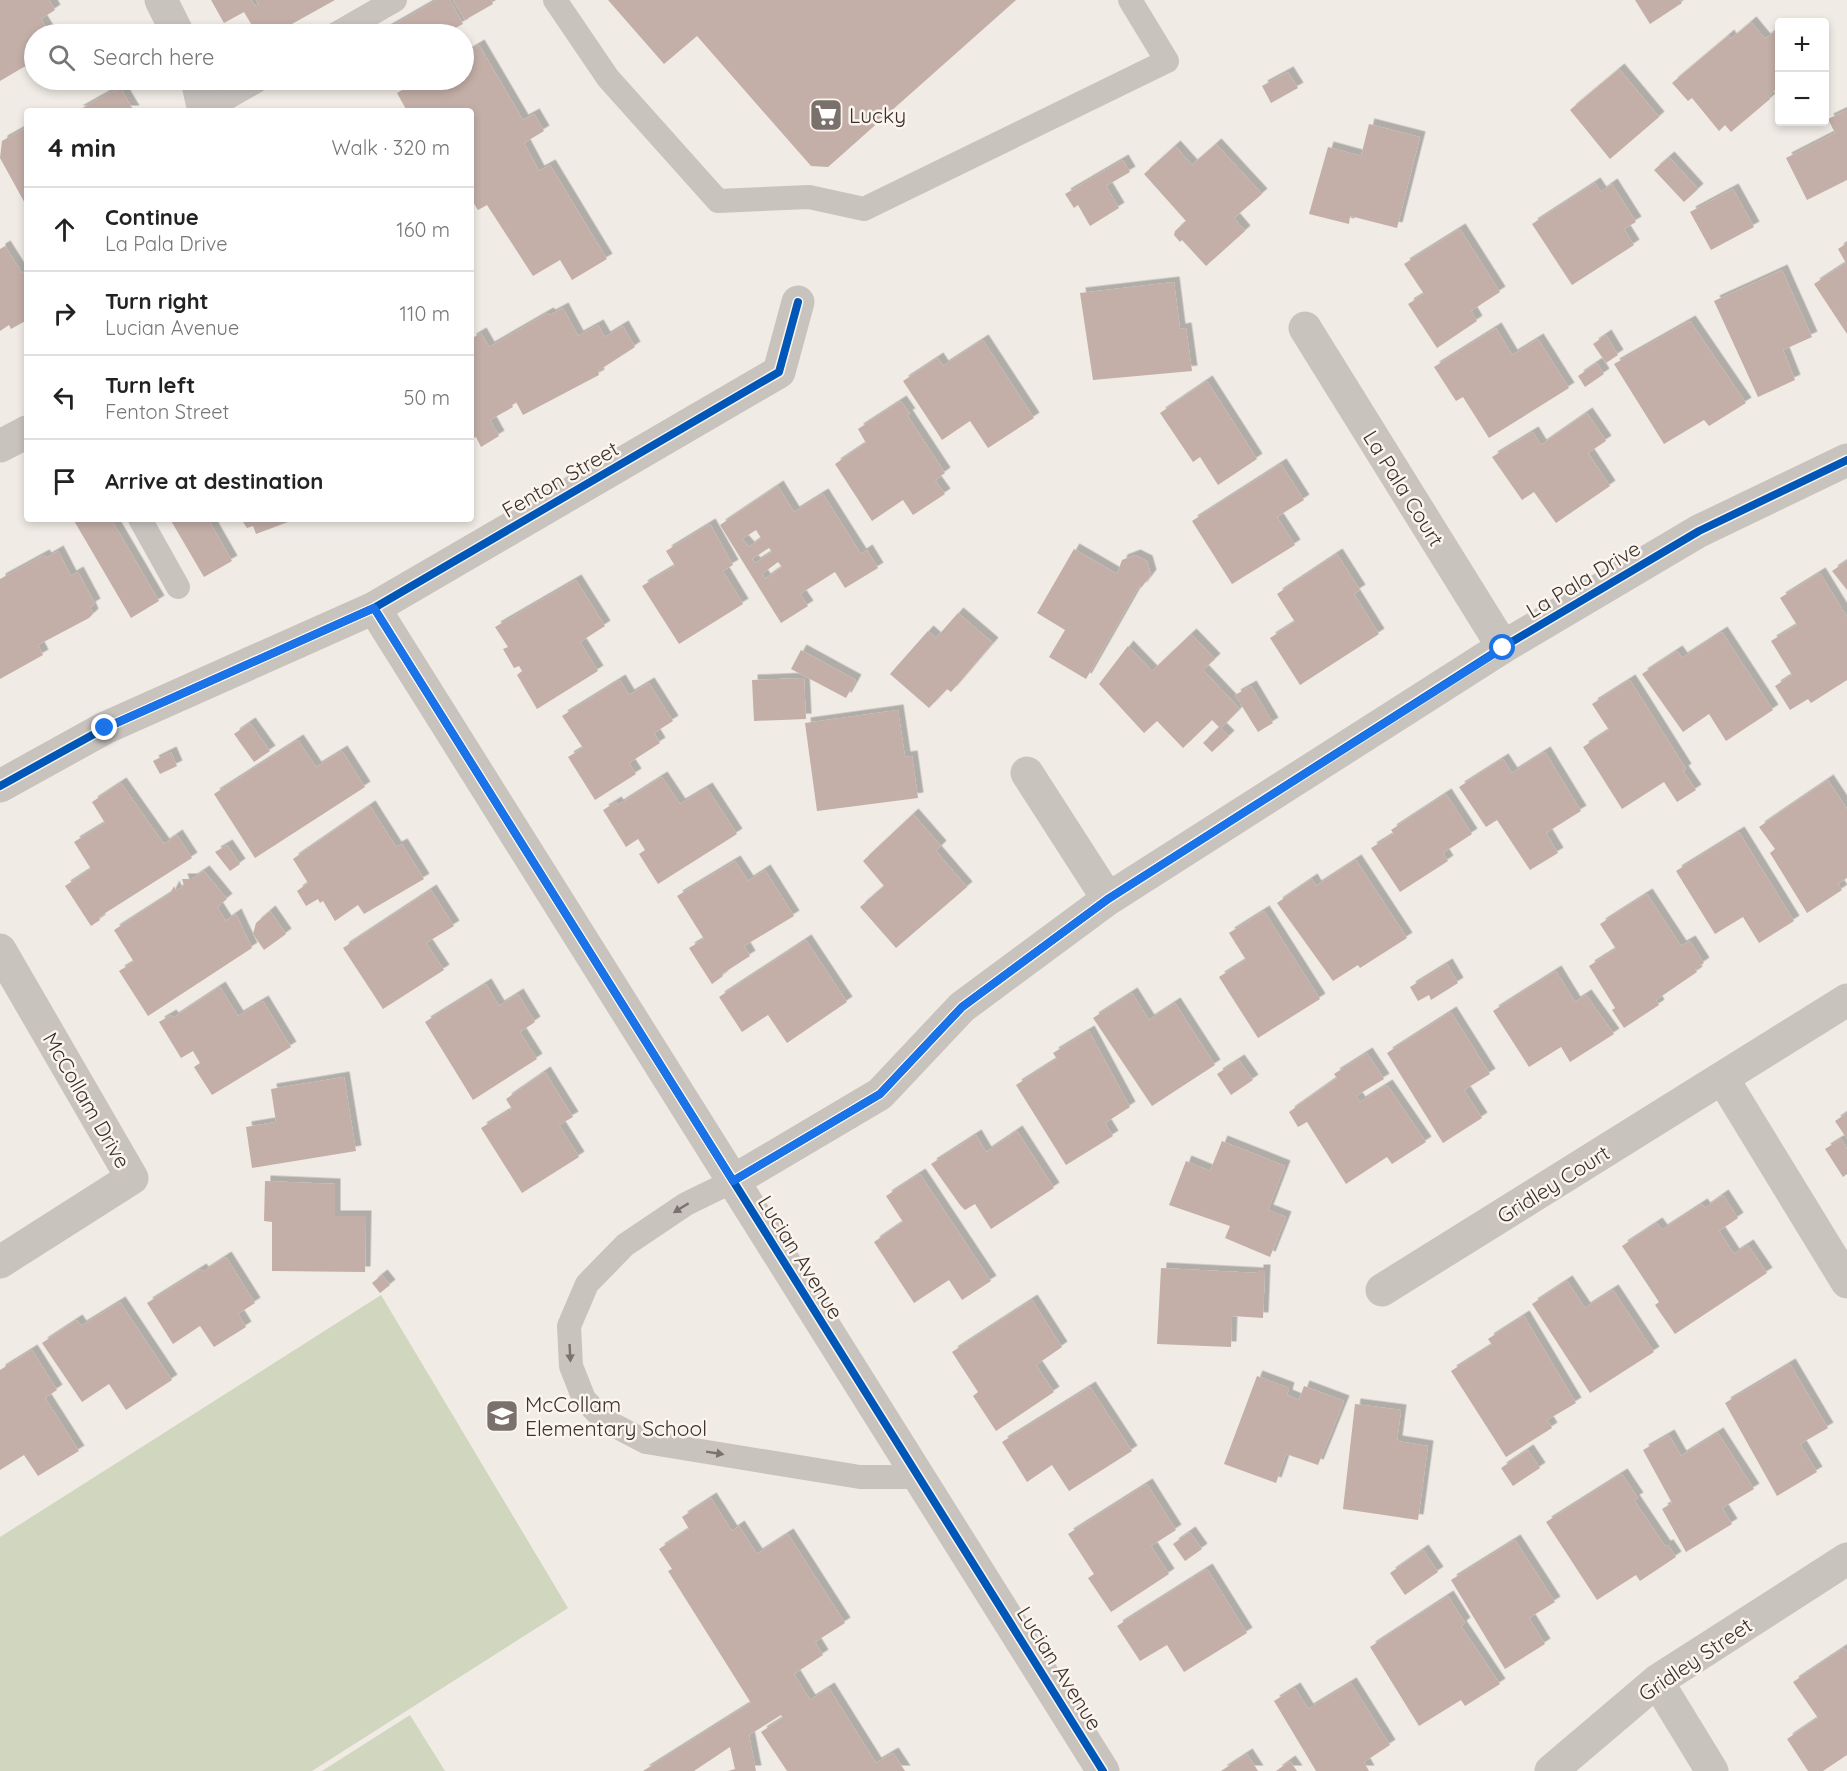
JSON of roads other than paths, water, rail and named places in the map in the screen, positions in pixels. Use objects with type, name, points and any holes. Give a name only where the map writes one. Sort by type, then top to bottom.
[{"type":"street","points":[[161,0],[173,24]]},
{"type":"street","points":[[199,90],[203,108]]},
{"type":"street","name":"Fenton Street","points":[[0,786],[105,728],[374,608],[779,372],[798,302]]},
{"type":"street","name":"La Pala Court","points":[[1305,328],[1503,648]]},
{"type":"street","points":[[0,446],[24,434]]},
{"type":"street","name":"La Pala Drive","points":[[733,1181],[880,1094],[962,1007],[1108,899],[1503,648],[1699,531],[1847,460]]},
{"type":"street","name":"Lucian Avenue","points":[[374,608],[1103,1771]]},
{"type":"street","points":[[1027,773],[1108,899]]},
{"type":"street","name":"McCollam Drive","points":[[0,950],[132,1178],[0,1262]]},
{"type":"street","name":"Gridley Court","points":[[1382,1290],[1847,1000]]},
{"type":"street","points":[[1723,1079],[1847,1282]]},
{"type":"street","name":"Gridley Street","points":[[1551,1771],[1657,1681],[1847,1559]]},
{"type":"street","points":[[1657,1681],[1712,1771]]},
{"type":"lane","points":[[353,24],[395,0]]},
{"type":"lane","points":[[555,0],[608,78],[718,201],[809,196],[864,209],[1167,61],[1130,0]]},
{"type":"lane","points":[[209,108],[241,90]]},
{"type":"lane","points":[[142,522],[178,587]]},
{"type":"lane","points":[[733,1181],[686,1204],[625,1245],[587,1284],[569,1326],[571,1366],[584,1399],[604,1420],[646,1442],[860,1477],[918,1477]]},
{"type":"place","name":"Lucky","points":[[826,115]]},
{"type":"place","name":"McCollam Elementary School","points":[[502,1416]]}]
